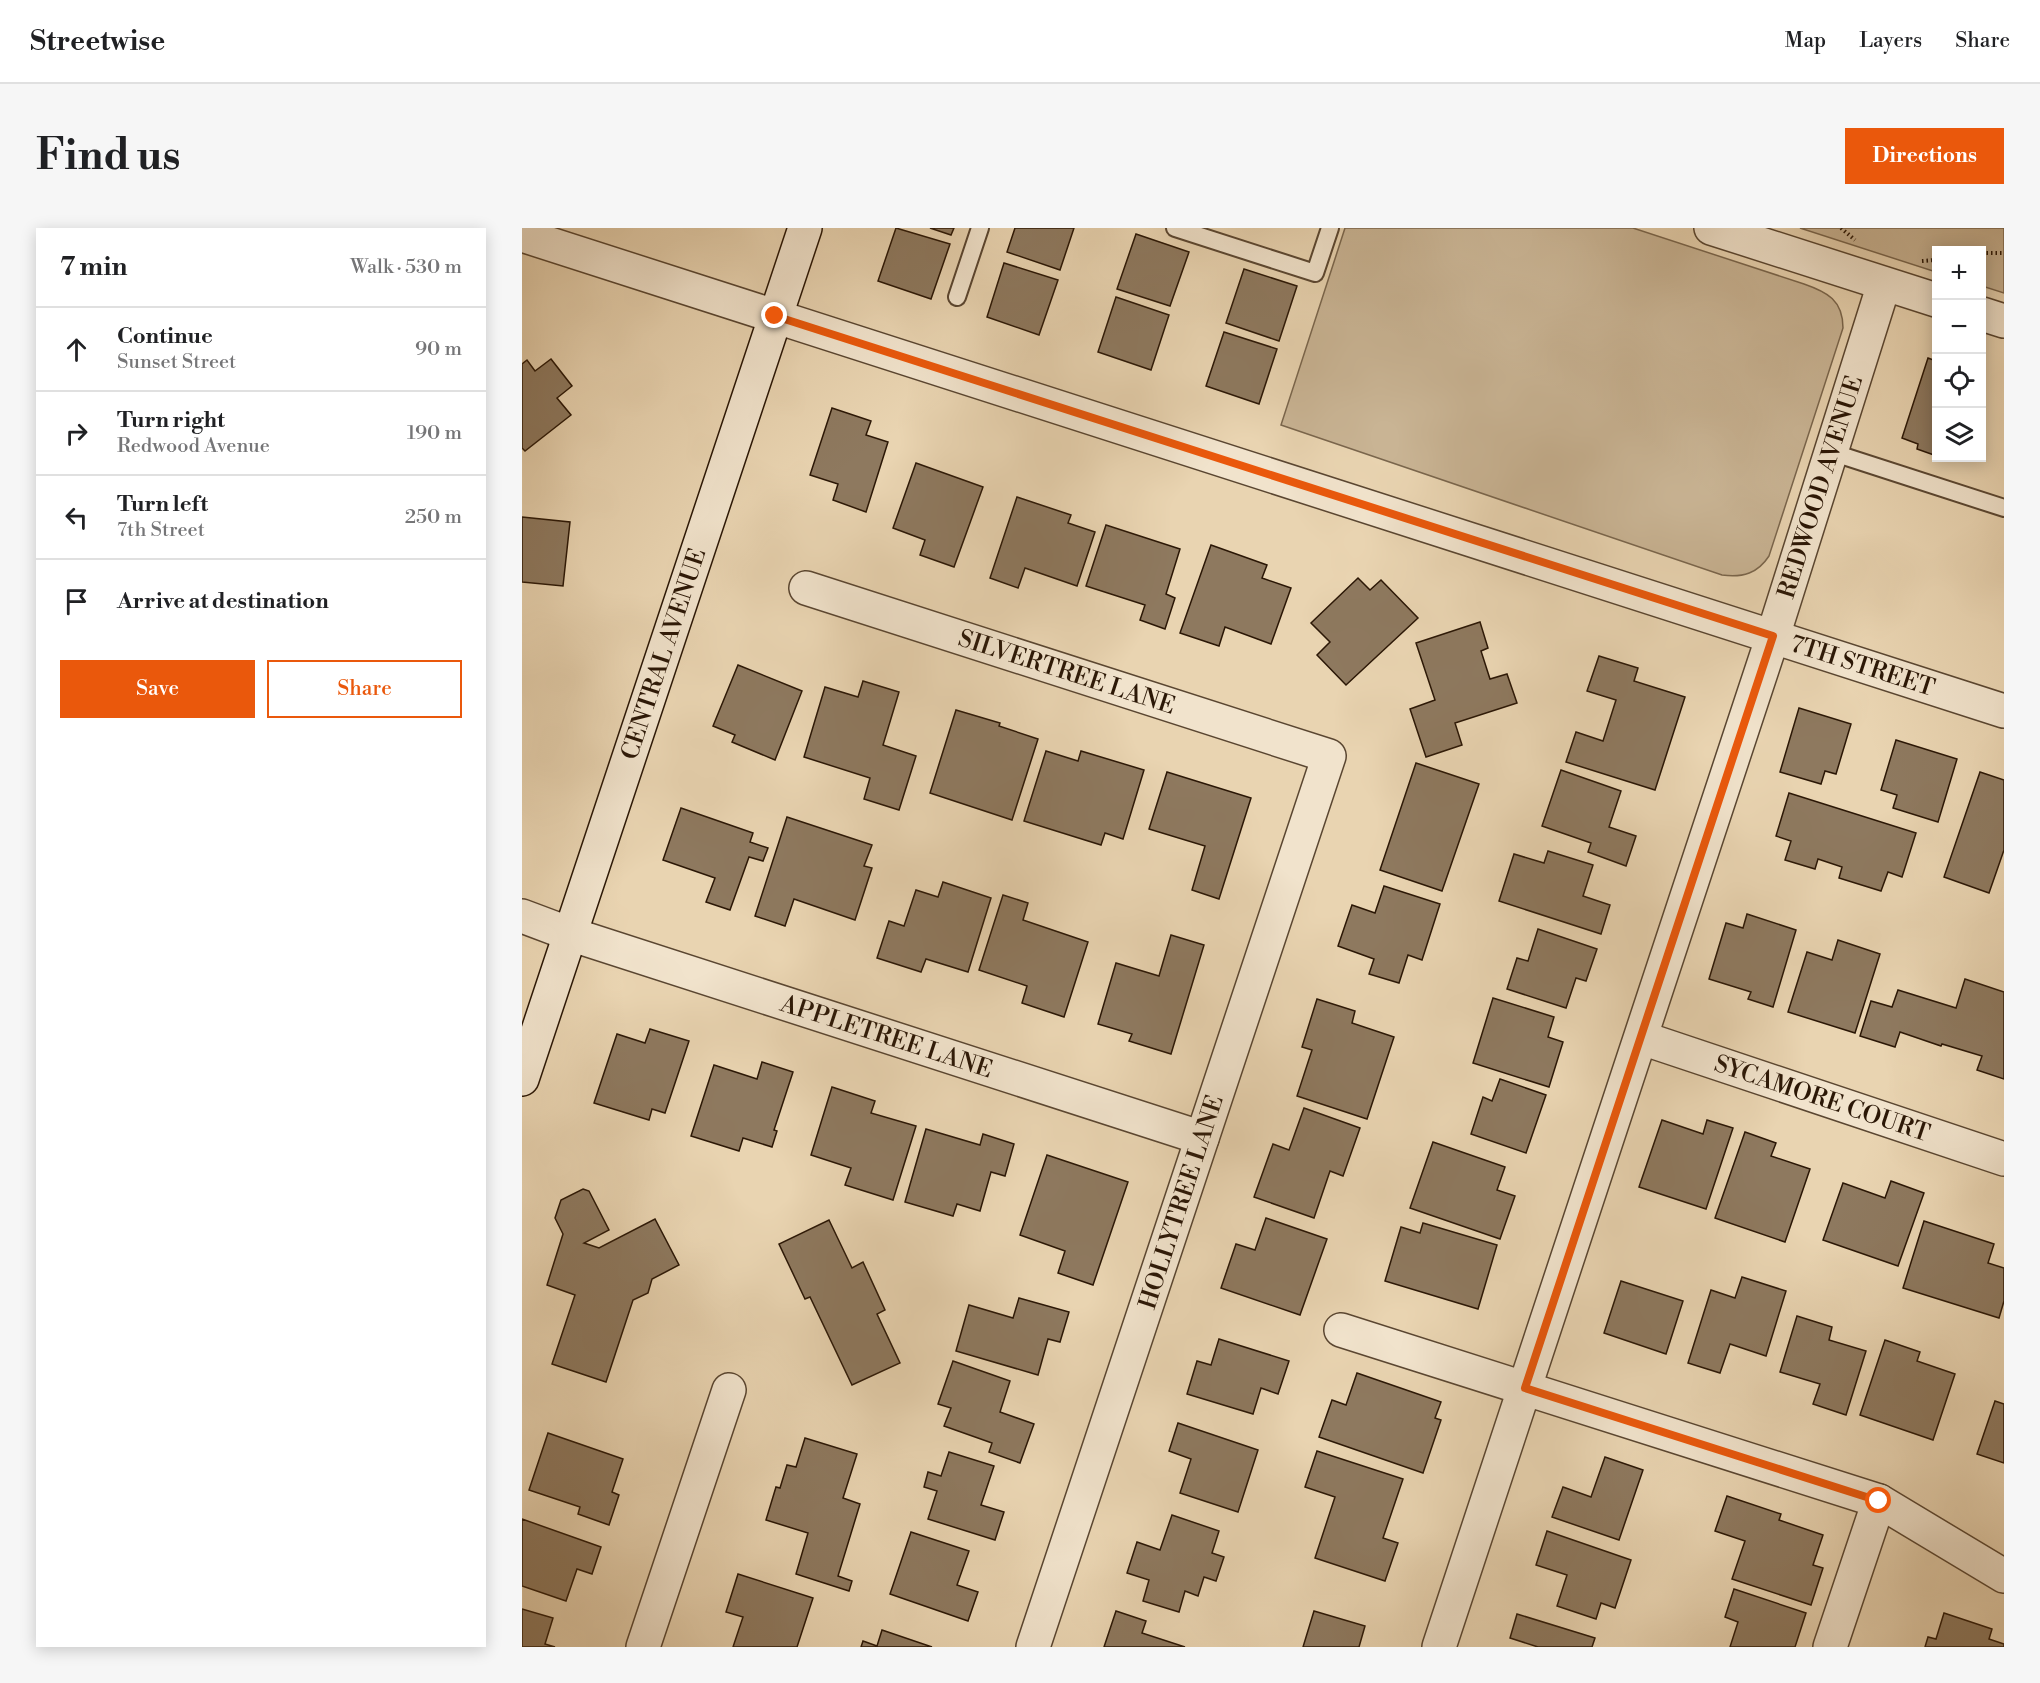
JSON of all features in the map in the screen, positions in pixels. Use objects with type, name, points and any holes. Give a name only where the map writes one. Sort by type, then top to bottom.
[{"type":"street","name":"CENTRAL AVENUE","points":[[522,1079],[805,228]]},
{"type":"street","points":[[1711,228],[1932,299]]},
{"type":"street","name":"7TH STREET","points":[[522,235],[2004,711]]},
{"type":"street","name":"REDWOOD AVENUE","points":[[1439,1647],[1642,1038],[1773,636],[1884,284]]},
{"type":"street","points":[[1986,315],[2004,321]]},
{"type":"street","name":"SILVERTREE LANE","points":[[806,588],[1329,756]]},
{"type":"street","name":"HOLLYTREE LANE","points":[[1033,1647],[1329,756]]},
{"type":"street","name":"APPLETREE LANE","points":[[522,916],[570,934],[1202,1138]]},
{"type":"street","name":"SYCAMORE COURT","points":[[1642,1038],[2004,1159]]},
{"type":"street","points":[[1341,1330],[1879,1501],[2004,1576]]},
{"type":"street","points":[[643,1647],[729,1390]]},
{"type":"street","points":[[1830,1647],[1879,1501]]},
{"type":"lane","points":[[957,297],[980,228]]},
{"type":"lane","points":[[1174,228],[1315,273],[1330,228]]},
{"type":"lane","points":[[1831,452],[2004,508]]},
{"type":"path","points":[[1986,253],[2004,253]]},
{"type":"shaded area","points":[[1345,228],[1633,228],[1804,284],[1826,294],[1840,310],[1843,328],[1769,556],[1765,562],[1755,570],[1743,575],[1722,575],[1281,425]]},
{"type":"shaded area","points":[[1800,228],[2004,228],[2004,293],[1986,287],[1986,246],[1932,246],[1932,271]]},
{"type":"building","points":[[896,228],[950,244],[931,299],[878,281]]},
{"type":"building","points":[[930,228],[954,228],[951,235]]},
{"type":"building","points":[[1015,228],[1074,228],[1060,270],[1007,252]]},
{"type":"building","points":[[1136,234],[1189,252],[1170,306],[1117,289]]},
{"type":"building","points":[[1004,263],[1058,280],[1039,335],[987,317]]},
{"type":"building","points":[[1244,269],[1297,286],[1279,341],[1226,323]]},
{"type":"building","points":[[1116,297],[1169,315],[1151,370],[1098,352]]},
{"type":"building","points":[[1224,332],[1277,349],[1259,404],[1206,386]]},
{"type":"building","points":[[1928,358],[1932,360],[1932,454],[1917,449],[1918,444],[1902,438]]},
{"type":"building","points":[[551,359],[572,386],[557,398],[571,415],[525,451],[522,448],[522,364],[527,360],[535,371]]},
{"type":"building","points":[[832,408],[871,421],[866,435],[888,442],[866,512],[833,500],[838,484],[810,475]]},
{"type":"building","points":[[916,463],[983,487],[954,567],[920,555],[925,540],[893,528]]},
{"type":"building","points":[[1017,497],[1071,515],[1068,523],[1095,532],[1077,586],[1025,568],[1018,588],[990,578]]},
{"type":"building","points":[[522,517],[570,522],[563,586],[522,582]]},
{"type":"building","points":[[1106,525],[1180,549],[1166,594],[1175,598],[1165,629],[1140,620],[1145,605],[1086,586]]},
{"type":"building","points":[[1211,545],[1267,565],[1262,578],[1291,588],[1271,644],[1225,627],[1219,646],[1180,633]]},
{"type":"building","points":[[1358,578],[1370,590],[1381,580],[1418,618],[1346,685],[1317,655],[1330,642],[1311,623]]},
{"type":"building","points":[[1480,622],[1488,648],[1481,651],[1490,679],[1507,674],[1517,703],[1455,723],[1462,745],[1426,757],[1410,709],[1435,700],[1416,643]]},
{"type":"building","points":[[1599,656],[1638,668],[1634,681],[1685,697],[1655,790],[1566,762],[1576,732],[1603,741],[1616,700],[1587,691]]},
{"type":"building","points":[[738,665],[802,691],[775,760],[732,742],[735,735],[713,726]]},
{"type":"building","points":[[863,681],[899,692],[883,745],[916,756],[899,810],[864,799],[870,778],[804,757],[825,687],[858,697]]},
{"type":"building","points":[[1799,708],[1851,724],[1836,774],[1825,771],[1821,784],[1780,772]]},
{"type":"building","points":[[956,710],[1000,723],[999,726],[1038,739],[1012,820],[930,793]]},
{"type":"building","points":[[1896,740],[1957,759],[1938,822],[1893,808],[1897,795],[1881,790]]},
{"type":"building","points":[[1046,751],[1078,761],[1081,751],[1144,770],[1123,839],[1105,833],[1101,845],[1024,821]]},
{"type":"building","points":[[1416,763],[1479,784],[1442,891],[1380,870]]},
{"type":"building","points":[[1561,770],[1621,791],[1609,827],[1636,836],[1626,866],[1588,852],[1591,843],[1542,826]]},
{"type":"building","points":[[1167,772],[1251,798],[1219,899],[1192,890],[1205,846],[1149,829]]},
{"type":"building","points":[[1980,772],[2004,780],[2004,850],[1989,893],[1944,877]]},
{"type":"building","points":[[1789,793],[1916,833],[1902,877],[1888,872],[1881,891],[1839,878],[1842,867],[1818,859],[1815,869],[1785,860],[1791,841],[1776,836]]},
{"type":"building","points":[[681,808],[753,833],[750,842],[768,848],[763,861],[749,857],[730,910],[706,902],[715,878],[663,860]]},
{"type":"building","points":[[787,817],[872,845],[864,866],[872,868],[855,920],[794,899],[785,926],[755,916]]},
{"type":"building","points":[[1548,851],[1593,865],[1583,896],[1610,905],[1601,934],[1499,901],[1514,854],[1544,863]]},
{"type":"building","points":[[943,882],[991,898],[968,972],[926,959],[921,972],[877,958],[889,921],[904,926],[916,890],[938,897]]},
{"type":"building","points":[[1384,886],[1440,904],[1422,960],[1408,955],[1399,983],[1369,974],[1374,959],[1338,946],[1352,905],[1375,913]]},
{"type":"building","points":[[1003,895],[1028,903],[1023,920],[1088,942],[1064,1017],[1022,1003],[1027,986],[979,970]]},
{"type":"building","points":[[1747,914],[1796,930],[1773,1007],[1748,999],[1751,992],[1709,979],[1726,923],[1743,928]]},
{"type":"building","points":[[1538,929],[1597,949],[1586,981],[1576,978],[1566,1008],[1507,989],[1517,958],[1528,961]]},
{"type":"building","points":[[1171,935],[1204,945],[1171,1054],[1129,1041],[1132,1034],[1098,1024],[1116,963],[1159,976]]},
{"type":"building","points":[[1838,940],[1880,954],[1855,1033],[1788,1012],[1807,952],[1832,960]]},
{"type":"building","points":[[1965,979],[2004,992],[2004,1079],[1977,1070],[1982,1056],[1942,1044],[1941,1046],[1900,1032],[1895,1047],[1860,1036],[1871,1001],[1892,1007],[1898,990],[1956,1008]]},
{"type":"building","points":[[1493,998],[1554,1017],[1548,1037],[1563,1042],[1549,1087],[1473,1063]]},
{"type":"building","points":[[1317,999],[1355,1011],[1352,1023],[1394,1037],[1367,1119],[1297,1096],[1312,1050],[1302,1047]]},
{"type":"building","points":[[650,1029],[689,1041],[665,1113],[652,1109],[649,1120],[594,1103],[617,1034],[645,1043]]},
{"type":"building","points":[[762,1062],[793,1072],[774,1130],[777,1131],[772,1147],[743,1138],[739,1151],[691,1136],[714,1065],[757,1079]]},
{"type":"building","points":[[1500,1079],[1546,1095],[1526,1153],[1471,1134],[1483,1097],[1492,1101]]},
{"type":"building","points":[[832,1087],[875,1101],[871,1113],[916,1126],[893,1200],[845,1185],[851,1168],[811,1155]]},
{"type":"building","points":[[1304,1108],[1360,1128],[1343,1176],[1330,1171],[1314,1218],[1254,1197],[1273,1144],[1289,1150]]},
{"type":"building","points":[[1662,1120],[1703,1134],[1707,1120],[1733,1128],[1706,1209],[1639,1187]]},
{"type":"building","points":[[926,1129],[980,1145],[983,1134],[1014,1144],[1005,1176],[991,1172],[980,1211],[957,1204],[953,1216],[905,1202]]},
{"type":"building","points":[[1745,1132],[1776,1143],[1771,1156],[1810,1169],[1785,1242],[1715,1218]]},
{"type":"building","points":[[1433,1142],[1505,1167],[1497,1190],[1515,1196],[1500,1239],[1410,1208]]},
{"type":"building","points":[[1047,1155],[1128,1182],[1093,1285],[1058,1273],[1065,1251],[1020,1235]]},
{"type":"building","points":[[1891,1181],[1924,1193],[1898,1266],[1823,1240],[1843,1183],[1885,1198]]},
{"type":"building","points":[[583,1189],[589,1191],[609,1230],[584,1243],[599,1248],[655,1219],[679,1265],[652,1279],[648,1293],[633,1300],[606,1382],[552,1364],[575,1295],[547,1285],[563,1234],[555,1218],[561,1200]]},
{"type":"building","points":[[1266,1218],[1327,1239],[1300,1315],[1221,1288],[1236,1244],[1255,1250]]},
{"type":"building","points":[[829,1220],[852,1268],[863,1262],[885,1310],[877,1314],[900,1363],[852,1385],[810,1297],[805,1299],[779,1244]]},
{"type":"building","points":[[1924,1221],[1994,1244],[1988,1263],[2004,1268],[2004,1301],[1999,1318],[1903,1288]]},
{"type":"building","points":[[1423,1223],[1497,1245],[1478,1309],[1385,1281],[1401,1227],[1420,1233]]},
{"type":"building","points":[[1742,1277],[1786,1291],[1766,1356],[1730,1344],[1720,1373],[1688,1363],[1711,1290],[1735,1298]]},
{"type":"building","points":[[1621,1281],[1683,1301],[1666,1354],[1604,1333]]},
{"type":"building","points":[[1019,1298],[1069,1312],[1060,1342],[1048,1339],[1038,1375],[956,1351],[969,1305],[1013,1318]]},
{"type":"building","points":[[1797,1316],[1832,1327],[1829,1340],[1866,1351],[1846,1415],[1813,1404],[1820,1384],[1780,1372]]},
{"type":"building","points":[[1219,1339],[1289,1361],[1278,1394],[1261,1388],[1253,1414],[1187,1394],[1197,1361],[1211,1365]]},
{"type":"building","points":[[1885,1340],[1920,1352],[1917,1361],[1955,1374],[1933,1440],[1860,1415]]},
{"type":"building","points":[[953,1361],[1010,1381],[1000,1412],[1034,1424],[1020,1463],[989,1452],[992,1443],[944,1426],[951,1408],[938,1404]]},
{"type":"building","points":[[1357,1373],[1441,1402],[1435,1418],[1441,1420],[1423,1473],[1319,1437],[1332,1400],[1346,1405]]},
{"type":"building","points":[[1995,1401],[2004,1404],[2004,1463],[1977,1454]]},
{"type":"building","points":[[1178,1423],[1258,1450],[1238,1512],[1180,1493],[1191,1459],[1169,1451]]},
{"type":"building","points":[[548,1433],[623,1459],[612,1492],[619,1495],[609,1525],[578,1514],[580,1507],[529,1490]]},
{"type":"building","points":[[805,1438],[857,1454],[843,1498],[860,1504],[838,1576],[852,1581],[849,1591],[796,1574],[808,1533],[766,1520],[776,1487],[780,1488],[787,1465],[796,1467]]},
{"type":"building","points":[[1317,1451],[1403,1479],[1383,1538],[1398,1543],[1385,1581],[1315,1558],[1335,1497],[1305,1487]]},
{"type":"building","points":[[949,1452],[994,1466],[981,1505],[1004,1512],[995,1540],[928,1519],[937,1491],[924,1487],[928,1472],[941,1476]]},
{"type":"building","points":[[1605,1457],[1643,1470],[1619,1540],[1552,1517],[1563,1487],[1591,1497]]},
{"type":"building","points":[[1727,1496],[1781,1514],[1779,1520],[1823,1535],[1813,1565],[1823,1568],[1811,1605],[1732,1579],[1745,1541],[1715,1531]]},
{"type":"building","points":[[1172,1515],[1219,1531],[1212,1553],[1224,1557],[1216,1581],[1204,1577],[1198,1596],[1185,1591],[1179,1612],[1143,1601],[1149,1580],[1127,1573],[1137,1542],[1160,1550]]},
{"type":"building","points":[[522,1519],[601,1547],[592,1574],[577,1569],[566,1601],[522,1586]]},
{"type":"building","points":[[1547,1531],[1631,1560],[1615,1608],[1601,1603],[1596,1619],[1557,1606],[1567,1575],[1536,1565]]},
{"type":"building","points":[[911,1532],[969,1551],[957,1585],[978,1592],[968,1621],[890,1594]]},
{"type":"building","points":[[738,1574],[813,1598],[797,1647],[733,1647],[743,1617],[726,1612]]},
{"type":"building","points":[[1734,1589],[1806,1613],[1795,1647],[1730,1647],[1738,1622],[1725,1617]]},
{"type":"building","points":[[522,1609],[553,1618],[545,1644],[555,1647],[522,1647]]},
{"type":"building","points":[[1116,1611],[1146,1621],[1142,1633],[1185,1647],[1104,1647]]},
{"type":"building","points":[[1314,1611],[1365,1626],[1359,1647],[1303,1647]]},
{"type":"building","points":[[1944,1613],[1992,1629],[1989,1639],[2004,1644],[2004,1647],[1925,1647],[1928,1637],[1936,1639]]},
{"type":"building","points":[[1517,1614],[1595,1638],[1592,1647],[1538,1647],[1510,1638]]},
{"type":"building","points":[[882,1630],[932,1647],[861,1647],[863,1641],[877,1646]]},
{"type":"route","points":[[775,316],[1773,636],[1525,1388],[1879,1501]]}]
